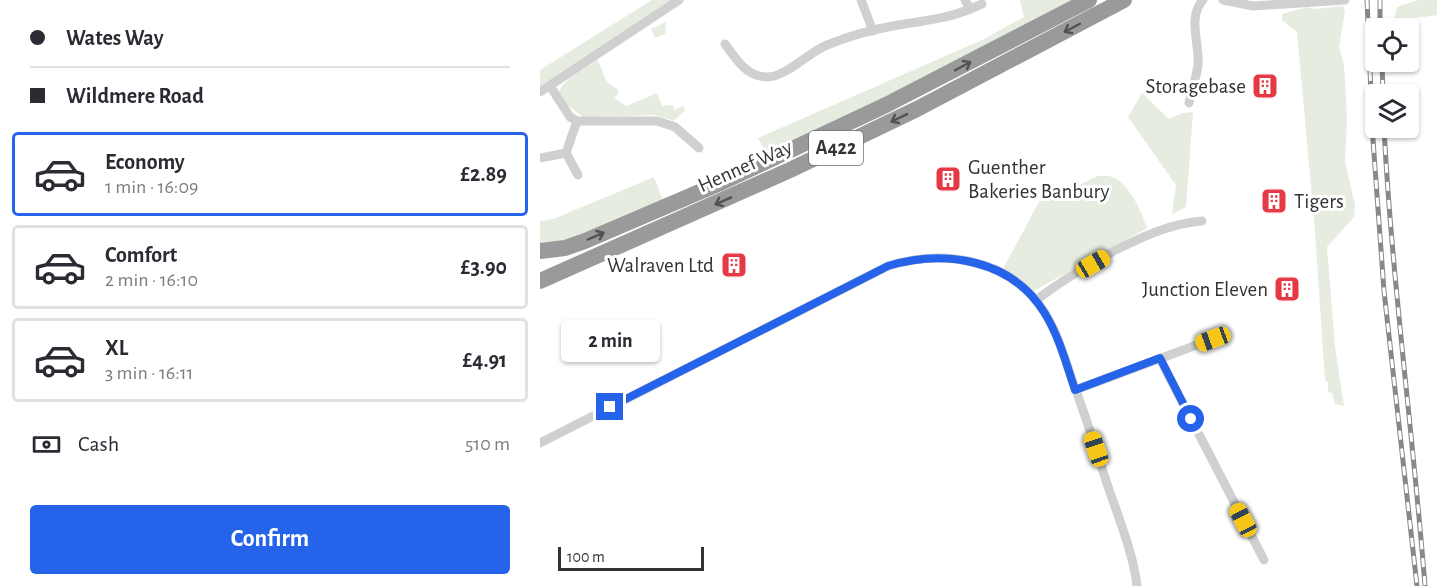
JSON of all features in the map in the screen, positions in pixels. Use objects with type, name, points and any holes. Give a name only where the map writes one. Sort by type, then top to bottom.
[{"type":"highway","name":"Hennef Way","points":[[540,251],[565,248],[585,241],[718,184],[886,105],[1089,0]]},
{"type":"highway","name":"Hennef Way","points":[[540,281],[790,170],[906,114],[1124,0]]},
{"type":"street","points":[[540,92],[679,0]]},
{"type":"street","points":[[861,0],[873,31]]},
{"type":"street","points":[[1188,103],[1198,67],[1196,16],[1203,0]]},
{"type":"street","points":[[1223,0],[1253,6],[1346,0]]},
{"type":"street","points":[[725,44],[747,71],[771,77],[781,74],[828,45],[899,25],[934,21],[968,4],[982,4]]},
{"type":"street","points":[[550,86],[570,117],[577,122],[657,121],[675,127],[699,148]]},
{"type":"street","points":[[577,122],[566,153],[578,175]]},
{"type":"street","points":[[540,158],[566,153]]},
{"type":"street","points":[[1036,300],[1064,281],[1148,235],[1177,224],[1202,221]]},
{"type":"street","points":[[540,443],[876,271],[901,262],[933,257],[949,257],[980,264],[1008,277],[1036,300],[1059,341],[1131,558],[1137,586]]},
{"type":"street","points":[[1075,390],[1213,339]]},
{"type":"street","points":[[1160,358],[1264,560]]},
{"type":"shaded area","points":[[652,0],[675,0],[540,88],[540,70]]},
{"type":"shaded area","points":[[1020,0],[1073,0],[981,50],[767,155],[758,138],[982,40],[1024,17]]},
{"type":"shaded area","points":[[1418,0],[1437,0],[1437,15],[1395,18],[1397,7]]},
{"type":"shaded area","points":[[1343,6],[1345,11],[1339,47],[1344,65],[1347,119],[1345,162],[1355,205],[1354,217],[1327,247],[1335,347],[1344,406],[1335,404],[1332,393],[1328,392],[1328,382],[1325,380],[1315,231],[1297,32],[1282,20],[1282,14],[1307,7],[1315,9]]},
{"type":"shaded area","points":[[666,22],[665,34],[655,38],[651,29]]},
{"type":"shaded area","points":[[597,60],[606,80],[618,89],[618,94],[614,98],[626,106],[657,93],[662,106],[673,105],[674,110],[683,106],[685,110],[674,121],[655,115],[583,117],[558,95],[569,79]]},
{"type":"shaded area","points":[[1142,93],[1169,119],[1183,113],[1193,112],[1186,207],[1172,214],[1176,185],[1128,117]]},
{"type":"shaded area","points":[[1097,176],[1110,176],[1124,186],[1138,206],[1147,228],[1034,291],[1003,269],[1049,183],[1055,197]]},
{"type":"shaded area","points":[[654,177],[664,203],[593,231],[545,246],[540,245],[540,221],[553,219]]},
{"type":"railway","points":[[1367,0],[1373,140],[1384,291],[1417,586]]},
{"type":"railway","points":[[1380,0],[1380,18]]},
{"type":"railway","points":[[1382,72],[1383,84]]},
{"type":"railway","points":[[1385,138],[1392,243],[1425,586]]},
{"type":"place","name":"Storagebase","points":[[1265,86]]},
{"type":"place","name":"Guenther Bakeries Banbury","points":[[948,179]]},
{"type":"place","name":"Tigers","points":[[1274,201]]},
{"type":"place","name":"Walraven Ltd","points":[[734,265]]},
{"type":"place","name":"Junction Eleven","points":[[1287,289]]},
{"type":"route","points":[[610,407],[888,266],[916,259],[949,257],[995,270],[1008,277],[1036,300],[1053,327],[1075,390],[1160,358],[1191,419]]}]
